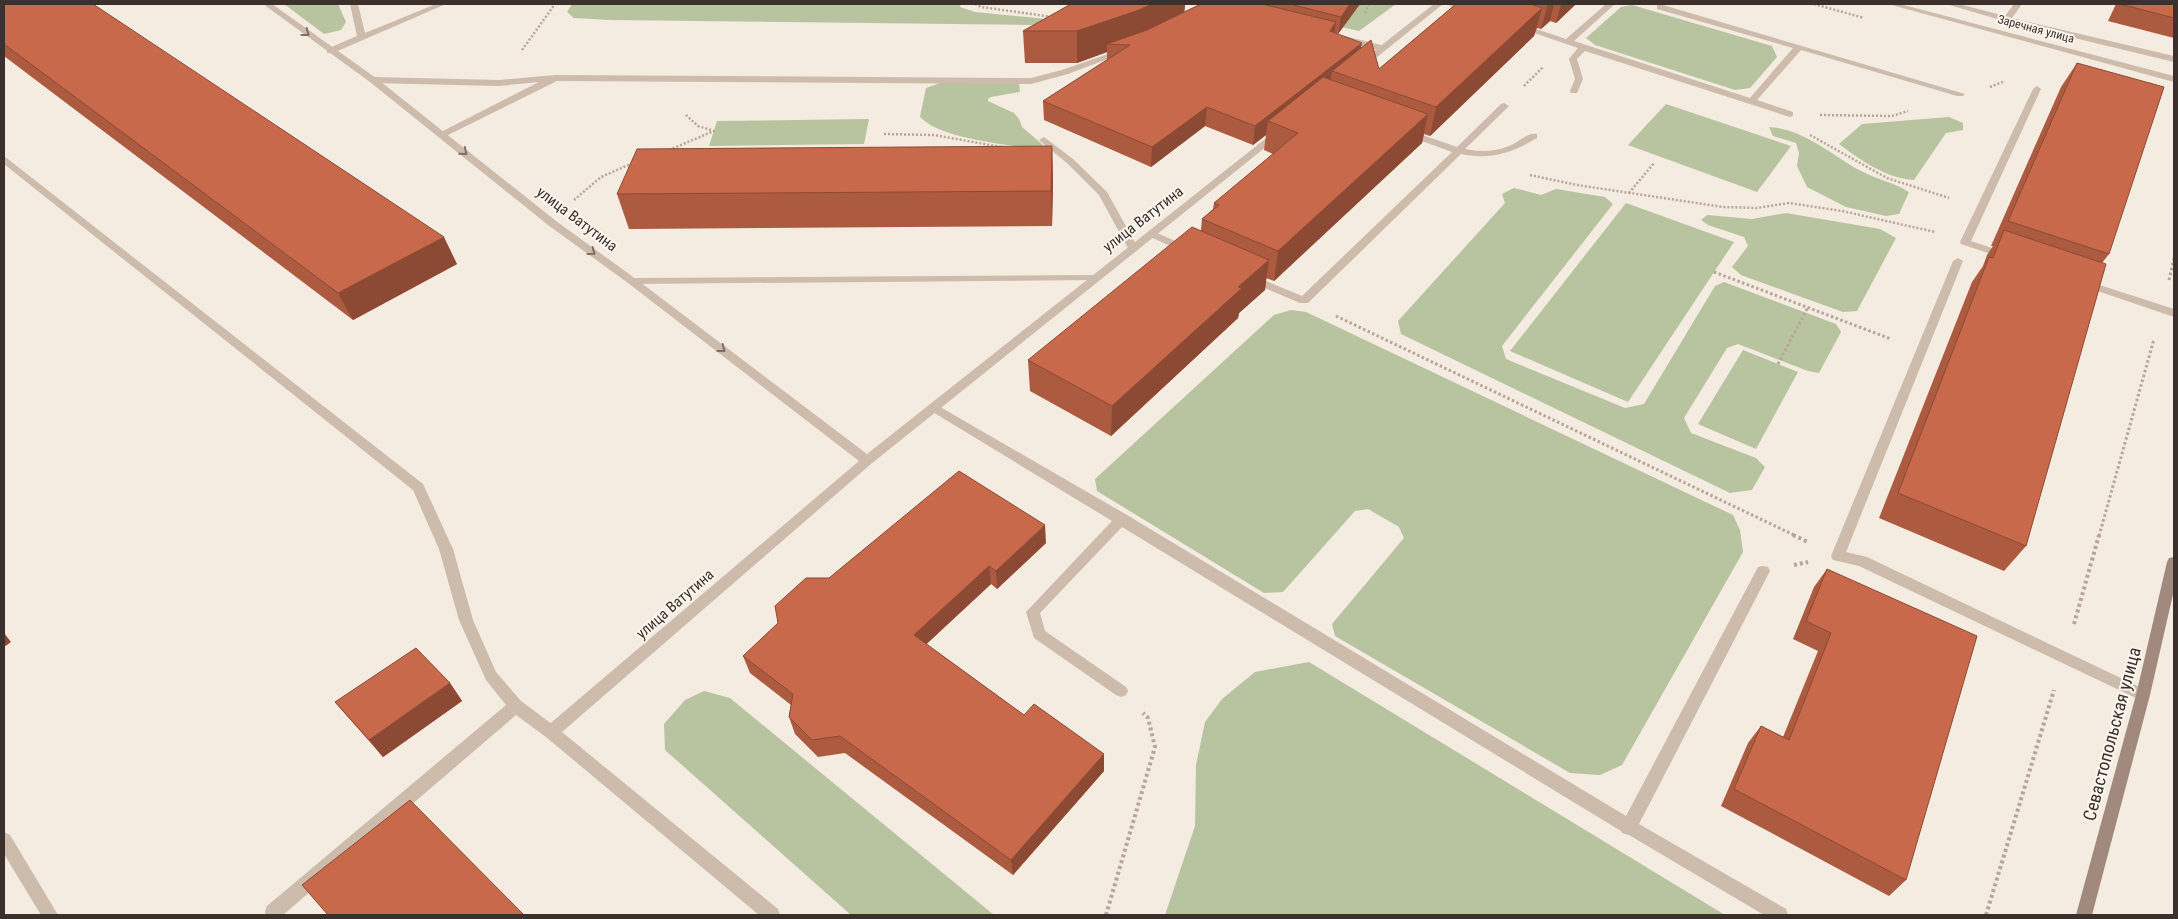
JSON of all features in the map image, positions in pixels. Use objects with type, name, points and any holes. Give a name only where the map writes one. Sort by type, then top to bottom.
[{"type":"main road","name":"Севастопольская улица","points":[[2084,915],[2143,695],[2174,562]]},
{"type":"street","name":"улица Ватутина","points":[[267,4],[373,80],[552,223],[632,281],[867,461]]},
{"type":"street","points":[[354,4],[362,37]]},
{"type":"street","points":[[330,51],[442,4]]},
{"type":"street","points":[[1194,4],[1219,7],[1202,15]]},
{"type":"street","points":[[1354,72],[1439,4]]},
{"type":"street","points":[[1450,4],[1477,12]]},
{"type":"street","points":[[1568,42],[1612,4]]},
{"type":"street","name":"Заречная улица","points":[[1892,4],[2174,80]]},
{"type":"street","points":[[1950,4],[2174,59]]},
{"type":"street","points":[[2007,19],[2018,4]]},
{"type":"street","points":[[1660,7],[1960,94]]},
{"type":"street","points":[[1513,24],[1790,114]]},
{"type":"street","points":[[1334,36],[1382,48]]},
{"type":"street","points":[[1574,91],[1579,79],[1573,59],[1584,47]]},
{"type":"street","points":[[1752,102],[1799,47]]},
{"type":"street","points":[[373,80],[499,83],[555,78],[1031,81],[1065,72],[1133,48]]},
{"type":"street","points":[[442,135],[555,78]]},
{"type":"street","points":[[2020,261],[1964,242],[2037,89]]},
{"type":"street","points":[[1238,273],[1304,301],[1504,106]]},
{"type":"street","name":"улица Ватутина","points":[[551,732],[867,461],[1288,125]]},
{"type":"street","points":[[1402,131],[1458,151],[1485,155],[1510,150],[1534,136]]},
{"type":"street","points":[[1044,140],[1070,161],[1103,194],[1133,248]]},
{"type":"street","points":[[4,159],[418,487],[446,549],[466,620],[491,676],[516,706],[551,732],[772,915]]},
{"type":"street","points":[[1152,234],[1195,253]]},
{"type":"street","points":[[1958,261],[1838,556],[1862,561],[2143,695]]},
{"type":"street","points":[[632,281],[1094,278]]},
{"type":"street","points":[[2076,280],[2174,314]]},
{"type":"street","points":[[934,408],[1122,519],[1628,828],[1780,915]]},
{"type":"street","points":[[1121,691],[1039,634],[1033,612],[1122,519]]},
{"type":"street","points":[[1628,828],[1763,571]]},
{"type":"street","points":[[272,914],[516,706]]},
{"type":"street","points":[[4,840],[50,915]]},
{"type":"path","points":[[532,36],[556,4]]},
{"type":"path","points":[[975,4],[981,8],[1060,18]]},
{"type":"path","points":[[1504,106],[1545,65]]},
{"type":"path","points":[[1790,114],[1892,116],[1960,94],[1985,90],[2007,81]]},
{"type":"path","points":[[1770,108],[1790,123],[1864,166],[1887,178],[1923,190]]},
{"type":"path","points":[[664,152],[714,131],[705,130],[696,125],[686,115]]},
{"type":"path","points":[[884,134],[934,135],[1007,148]]},
{"type":"path","points":[[552,223],[586,187],[606,174],[638,162]]},
{"type":"path","points":[[1629,193],[1654,163]]},
{"type":"path","points":[[1524,173],[1577,185],[1723,208],[1756,208],[1789,203],[1842,211],[1889,223],[1923,229],[1964,242]]},
{"type":"path","points":[[1986,915],[2064,658],[2174,258]]},
{"type":"path","points":[[1714,272],[1922,350]]},
{"type":"path","points":[[1304,301],[1838,556]]},
{"type":"path","points":[[1778,364],[1808,307]]},
{"type":"path","points":[[1763,571],[1838,556]]},
{"type":"path","points":[[1106,915],[1155,747],[1148,718],[1121,691]]},
{"type":"green space","points":[[284,4],[338,4],[346,22],[341,30],[324,34]]},
{"type":"green space","points":[[572,4],[961,4],[960,7],[975,12],[1045,19],[1046,23],[1031,25],[610,20],[574,18],[567,12]]},
{"type":"green space","points":[[1237,4],[1396,4],[1359,31]]},
{"type":"green space","points":[[1632,5],[1772,46],[1777,57],[1750,88],[1735,90],[1595,45],[1586,38],[1621,7]]},
{"type":"green space","points":[[940,83],[1019,83],[1020,92],[991,97],[988,101],[1014,113],[1022,127],[1043,145],[1035,149],[974,139],[943,131],[930,124],[920,117],[926,88]]},
{"type":"green space","points":[[1666,104],[1791,146],[1757,192],[1628,145]]},
{"type":"green space","points":[[1949,117],[1963,123],[1963,130],[1946,133],[1914,180],[1904,179],[1884,172],[1865,162],[1839,144],[1862,124]]},
{"type":"green space","points":[[869,119],[864,144],[709,146],[717,121]]},
{"type":"green space","points":[[1769,127],[1793,132],[1805,137],[1859,170],[1909,192],[1899,214],[1886,216],[1846,207],[1807,187],[1797,166],[1799,153],[1796,143],[1773,136]]},
{"type":"green space","points":[[1514,188],[1541,195],[1556,189],[1605,197],[1613,204],[1502,346],[1506,359],[1625,408],[1644,404],[1715,286],[1724,282],[1836,324],[1841,332],[1819,373],[1808,371],[1738,344],[1727,348],[1684,418],[1691,433],[1756,458],[1765,467],[1752,490],[1730,493],[1401,334],[1398,321],[1505,203],[1502,194]]},
{"type":"green space","points":[[1626,203],[1734,242],[1628,402],[1510,351]]},
{"type":"green space","points":[[1786,213],[1880,229],[1896,238],[1857,311],[1843,312],[1741,275],[1732,267],[1748,246],[1744,237],[1708,225],[1701,220],[1707,215],[1752,219]]},
{"type":"green space","points":[[1291,310],[1306,312],[1733,515],[1740,530],[1743,552],[1622,765],[1600,775],[1570,773],[1335,636],[1332,624],[1404,538],[1399,527],[1368,509],[1355,511],[1283,592],[1264,593],[1097,491],[1095,479],[1274,315]]},
{"type":"green space","points":[[1743,350],[1798,372],[1756,449],[1698,424]]},
{"type":"green space","points":[[1309,662],[1725,915],[1165,915],[1195,826],[1196,765],[1205,722],[1222,699],[1255,672]]},
{"type":"green space","points":[[704,691],[730,698],[994,915],[851,915],[665,750],[664,724],[685,700]]},
{"type":"building","points":[[4,4],[93,4],[444,237],[338,293],[4,44]]},
{"type":"building","points":[[1071,4],[1152,4],[1077,31],[1023,31]]},
{"type":"building","points":[[1201,4],[1262,4],[1336,22],[1330,31],[1362,43],[1255,126],[1207,107],[1152,147],[1043,101],[1130,45],[1107,44],[1147,30]]},
{"type":"building","points":[[1290,4],[1350,4],[1341,17]]},
{"type":"building","points":[[1456,4],[1530,4],[1542,8],[1436,107],[1332,71],[1371,40],[1379,69]]},
{"type":"building","points":[[2120,4],[2174,4],[2174,18]]},
{"type":"building","points":[[2077,63],[2164,87],[2109,254],[2008,221]]},
{"type":"building","points":[[1323,77],[1428,114],[1278,251],[1202,219],[1219,205],[1214,203],[1298,133],[1268,121]]},
{"type":"building","points":[[1052,146],[1051,191],[617,194],[637,149]]},
{"type":"building","points":[[1192,227],[1269,260],[1238,287],[1242,288],[1112,406],[1028,360]]},
{"type":"building","points":[[2004,230],[2106,264],[2026,546],[1898,493],[1989,257],[1993,258]]},
{"type":"building","points":[[959,471],[1045,525],[996,571],[989,566],[914,635],[1024,715],[1034,704],[1104,754],[1011,860],[840,736],[812,740],[789,717],[793,694],[743,656],[778,623],[775,606],[806,578],[829,578]]},
{"type":"building","points":[[1827,569],[1977,636],[1906,880],[1734,789],[1761,726],[1789,740],[1831,633],[1806,621]]},
{"type":"building","points":[[416,648],[450,683],[369,740],[335,702]]},
{"type":"building","points":[[410,800],[524,915],[328,915],[302,885]]}]
